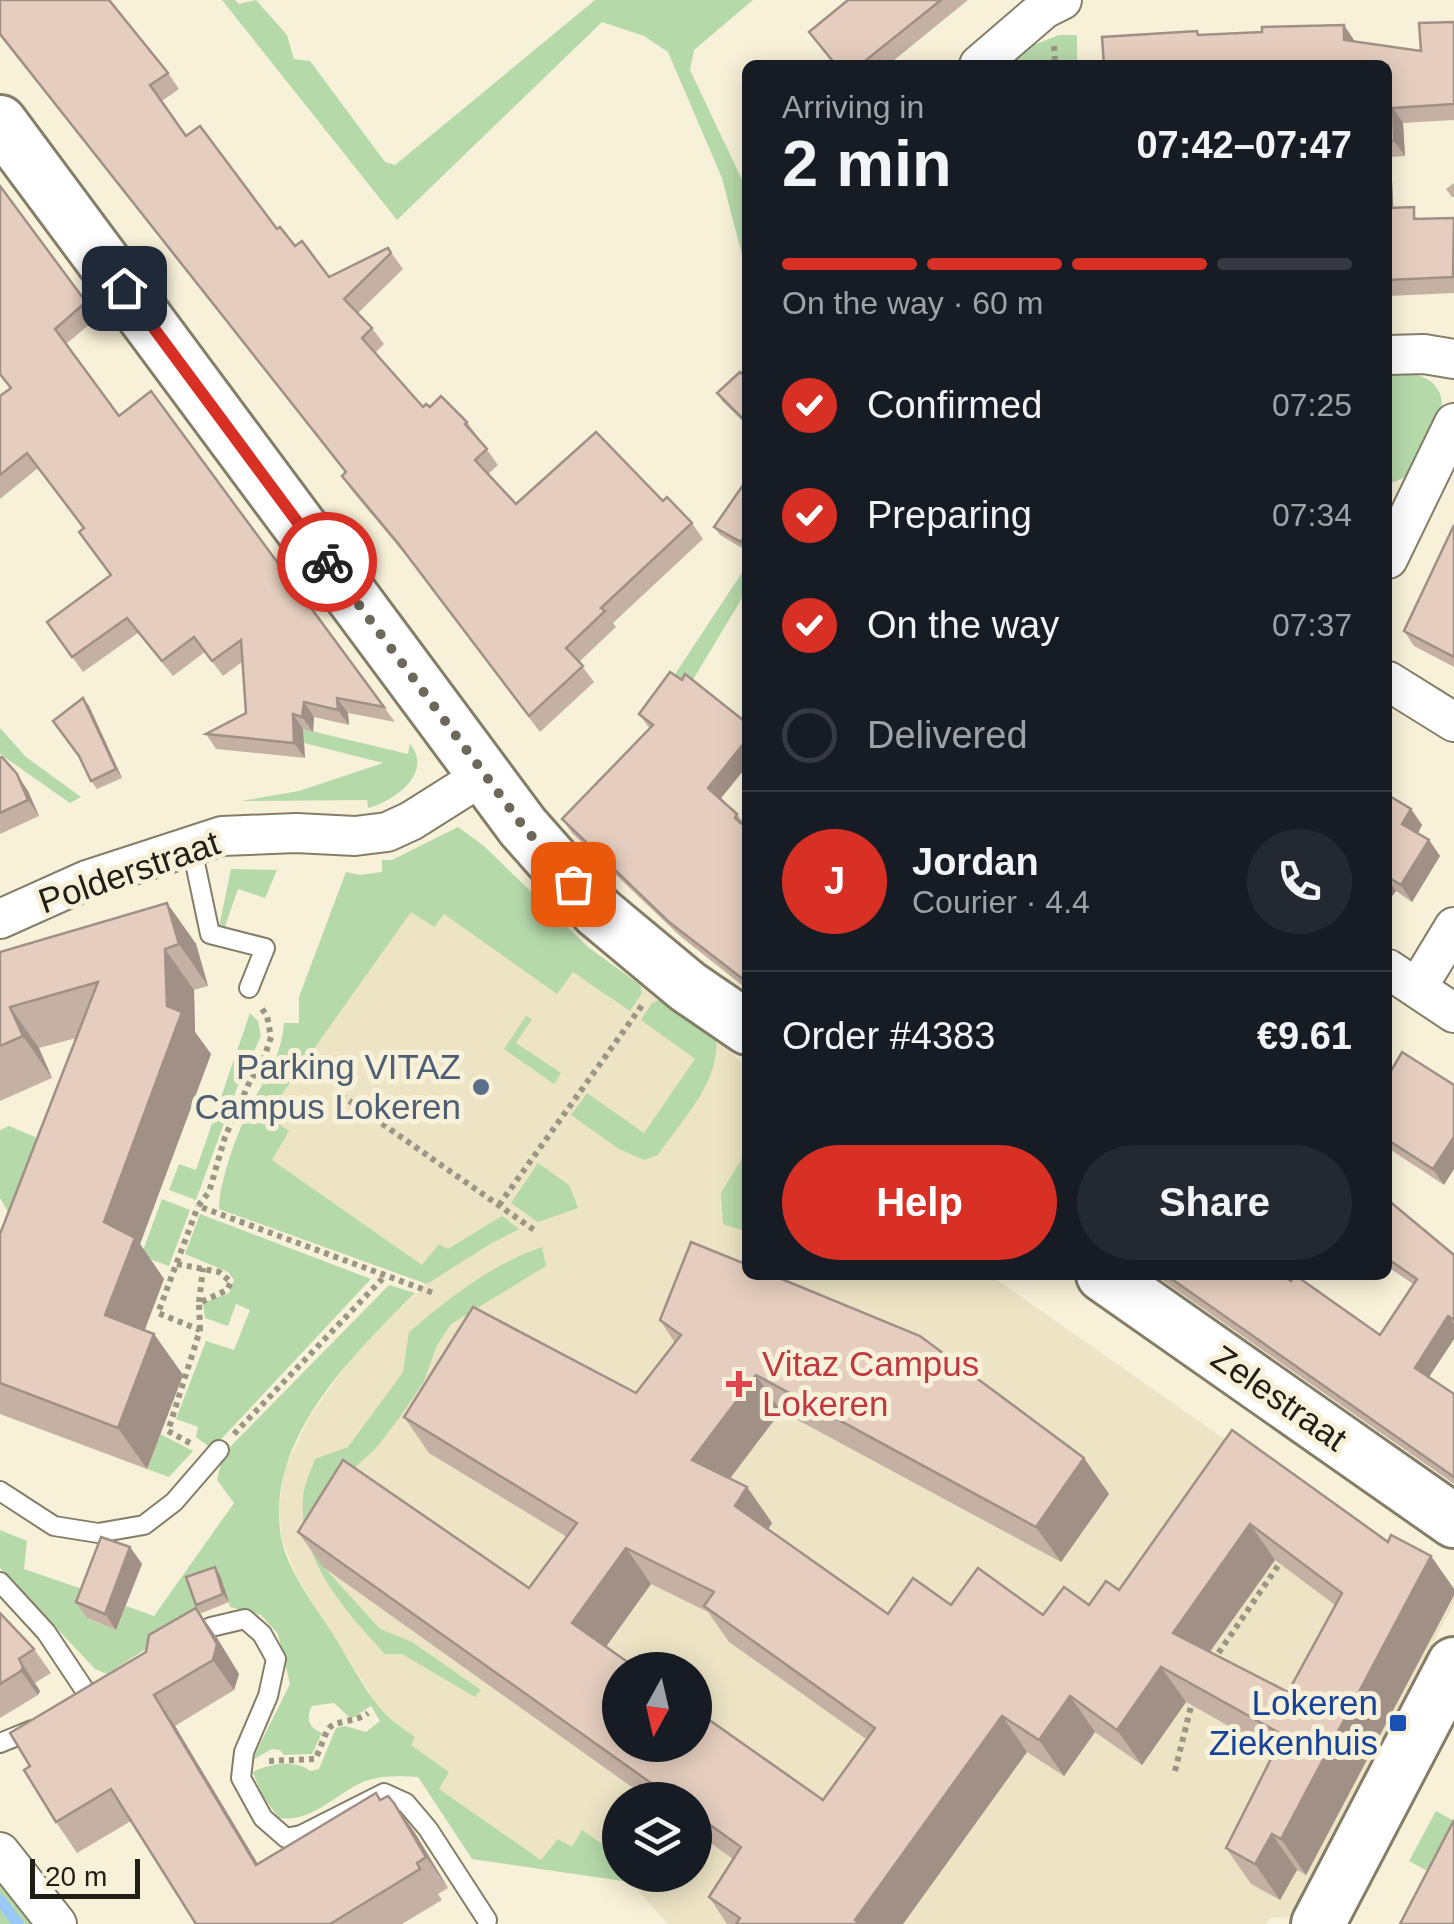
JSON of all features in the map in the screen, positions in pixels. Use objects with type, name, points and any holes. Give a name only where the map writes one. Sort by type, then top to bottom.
[{"type":"street","points":[[985,60],[1044,10],[1062,0]]},
{"type":"street","points":[[0,122],[523,826],[598,912],[742,1024]]},
{"type":"street","points":[[1392,354],[1454,359]]},
{"type":"street","points":[[1396,516],[1454,423]]},
{"type":"street","points":[[1392,683],[1454,722]]},
{"type":"street","name":"Polderstraat","points":[[0,920],[87,880],[191,843],[222,836],[355,836],[387,832],[484,775]]},
{"type":"street","points":[[1454,927],[1402,979],[1454,1012]]},
{"type":"street","name":"Zelestraat","points":[[1110,1280],[1454,1521]]},
{"type":"street","points":[[1318,1924],[1454,1664]]},
{"type":"street","points":[[0,1852],[57,1924]]},
{"type":"lane","points":[[191,843],[210,934],[265,948],[249,988]]},
{"type":"lane","points":[[0,1492],[54,1526],[98,1533],[144,1525],[174,1502],[219,1450]]},
{"type":"lane","points":[[0,1582],[46,1632],[72,1705]]},
{"type":"lane","points":[[169,1652],[211,1627],[245,1619],[262,1634],[276,1659],[268,1696],[244,1752],[241,1778],[263,1818],[286,1838],[301,1835],[384,1793],[406,1803],[428,1828],[490,1923]]},
{"type":"lane","points":[[0,1743],[23,1736],[105,1684]]},
{"type":"path","points":[[499,1205],[668,970]]},
{"type":"path","points":[[200,1330],[158,1314],[198,1206],[209,1192],[225,1137],[250,1080],[264,1061],[271,1037],[267,1016],[249,988]]},
{"type":"path","points":[[341,1094],[537,1232]]},
{"type":"path","points":[[198,1206],[436,1294]]},
{"type":"path","points":[[177,1264],[219,1272],[231,1282],[227,1290],[199,1303]]},
{"type":"path","points":[[203,1268],[200,1330],[168,1430],[199,1448],[219,1450],[386,1276]]},
{"type":"path","points":[[1206,1671],[1292,1546]]},
{"type":"path","points":[[1176,1770],[1196,1686]]},
{"type":"path","points":[[243,1764],[315,1759],[328,1729],[339,1723],[357,1722],[368,1713]]},
{"type":"shaded area","name":"Vitaz Campus Lokeren","points":[[346,872],[383,872],[588,947],[716,1038],[742,1063],[742,1280],[997,1280],[1365,1538],[1454,1588],[1454,1603],[1289,1917],[1270,1918],[1266,1924],[668,1924],[639,1892],[712,1892],[712,1782],[602,1782],[602,1878],[472,1859],[411,1745],[414,1737],[380,1709],[299,1581],[282,1540],[279,1508],[285,1468],[310,1416],[356,1352],[426,1284],[219,1209],[220,1188],[249,1108],[279,1055],[284,1023],[299,1023],[299,997]]},
{"type":"green space","points":[[222,0],[239,4],[256,0],[287,35],[294,59],[310,61],[385,162],[395,165],[595,0],[753,0],[694,50],[690,70],[742,180],[742,255],[722,178],[668,52],[644,36],[602,22],[397,220]]},
{"type":"green space","points":[[1059,35],[1077,35],[1077,60],[1009,60],[1023,49]]},
{"type":"green space","points":[[1392,371],[1427,379],[1440,394],[1442,405],[1435,434],[1423,459],[1407,476],[1392,482]]},
{"type":"green space","points":[[742,573],[742,598],[686,691],[660,697]]},
{"type":"green space","points":[[0,728],[26,757],[81,797],[70,803],[0,754]]},
{"type":"green space","points":[[303,729],[408,754],[410,744],[416,755],[414,775],[399,792],[368,808],[367,800],[241,801],[299,791],[383,763],[304,743]]},
{"type":"green space","points":[[458,827],[484,846],[588,947],[640,985],[642,993],[630,1011],[573,972],[557,994],[444,914],[434,927],[411,912],[267,1115],[289,1131],[272,1160],[422,1265],[439,1244],[448,1249],[502,1216],[519,1229],[427,1284],[219,1209],[235,1141],[277,1055],[284,1023],[299,1023],[299,997],[346,872],[382,872],[382,860],[392,860]]},
{"type":"green space","points":[[231,869],[277,870],[265,898],[238,889],[224,929],[219,927]]},
{"type":"green space","points":[[659,1000],[716,1038],[716,1054],[706,1085],[688,1114],[658,1155],[644,1160],[619,1149],[571,1115],[587,1093],[644,1133],[695,1059],[641,1020],[652,1003]]},
{"type":"green space","points":[[250,1013],[258,1021],[261,1036],[237,1088],[196,1200],[169,1190],[179,1164],[196,1170]]},
{"type":"green space","points":[[526,1016],[532,1019],[516,1043],[561,1073],[554,1084],[504,1049]]},
{"type":"green space","points":[[9,1126],[40,1139],[10,1215],[0,1198],[0,1130]]},
{"type":"green space","points":[[742,1158],[742,1230],[723,1224],[721,1193]]},
{"type":"green space","points":[[538,1163],[569,1185],[578,1208],[538,1222],[511,1203]]},
{"type":"green space","points":[[162,1199],[190,1210],[169,1266],[141,1256]]},
{"type":"green space","points":[[200,1214],[371,1279],[212,1449],[196,1437],[198,1427],[176,1419],[206,1341],[234,1350],[250,1310],[236,1304],[228,1326],[205,1318],[203,1303],[229,1293],[234,1280],[228,1272],[185,1254]]},
{"type":"green space","points":[[542,1247],[546,1266],[451,1324],[437,1345],[424,1381],[405,1410],[377,1447],[348,1474],[322,1565],[380,1629],[412,1642],[481,1690],[475,1697],[402,1654],[385,1654],[355,1620],[316,1563],[303,1520],[304,1492],[315,1459],[348,1447],[403,1372],[409,1332],[488,1273]]},
{"type":"green space","points":[[389,1285],[415,1293],[341,1372],[300,1433],[286,1466],[280,1501],[281,1537],[302,1586],[373,1699],[415,1737],[411,1745],[449,1772],[439,1789],[541,1860],[558,1839],[572,1847],[582,1830],[602,1844],[602,1878],[472,1859],[418,1777],[368,1780],[312,1813],[279,1818],[262,1795],[253,1772],[282,1764],[310,1771],[319,1769],[336,1728],[345,1726],[366,1732],[380,1721],[371,1706],[351,1719],[334,1703],[312,1706],[310,1722],[322,1733],[312,1754],[284,1755],[272,1749],[252,1760],[290,1684],[278,1634],[261,1615],[230,1607],[220,1576],[192,1586],[202,1613],[107,1674],[95,1669],[0,1568],[0,1530],[27,1541],[24,1569],[97,1594],[88,1619],[116,1630],[126,1606],[154,1616],[234,1503],[217,1480],[223,1454]]},
{"type":"green space","points":[[160,1434],[193,1451],[169,1477],[147,1469]]},
{"type":"green space","points":[[1436,1811],[1454,1821],[1435,1875],[1409,1861]]},
{"type":"green space","points":[[0,1875],[37,1924],[0,1924]]},
{"type":"building","points":[[0,0],[109,0],[168,73],[150,85],[186,136],[200,126],[277,229],[280,227],[295,246],[302,241],[329,277],[388,248],[391,253],[344,299],[372,328],[362,338],[423,407],[430,407],[441,396],[467,422],[487,449],[475,460],[516,504],[596,432],[663,501],[667,497],[692,523],[601,608],[605,611],[566,648],[583,666],[529,716],[342,476],[346,472],[0,34]]},
{"type":"building","points":[[848,0],[941,0],[866,60],[832,60],[809,32]]},
{"type":"building","points":[[1454,22],[1454,104],[1393,108],[1394,141],[1392,141],[1392,60],[1104,60],[1102,37],[1197,31],[1198,35],[1262,32],[1262,27],[1344,25],[1344,40],[1421,51],[1419,23]]},
{"type":"building","points":[[0,186],[86,302],[55,329],[119,416],[151,391],[384,707],[337,698],[338,710],[304,702],[302,717],[293,714],[294,743],[206,734],[246,713],[241,640],[212,661],[194,637],[162,661],[127,618],[72,657],[47,622],[111,575],[79,532],[84,528],[27,453],[0,475],[0,396],[11,388],[0,374]]},
{"type":"building","points":[[1414,207],[1414,219],[1454,218],[1453,277],[1392,280],[1392,208]]},
{"type":"building","points":[[742,374],[742,418],[717,393]]},
{"type":"building","points":[[742,487],[741,542],[714,527]]},
{"type":"building","points":[[1454,525],[1454,657],[1404,631]]},
{"type":"building","points":[[670,672],[682,680],[685,674],[742,719],[742,746],[708,788],[737,814],[735,818],[742,824],[742,978],[669,922],[562,819],[653,725],[639,714]]},
{"type":"building","points":[[83,698],[116,769],[91,781],[79,756],[53,721]]},
{"type":"building","points":[[0,758],[17,774],[28,800],[0,813]]},
{"type":"building","points":[[1392,797],[1411,809],[1402,824],[1429,840],[1401,885],[1392,879]]},
{"type":"building","points":[[167,903],[179,944],[165,949],[167,1006],[182,1012],[104,1222],[135,1238],[105,1315],[154,1334],[118,1428],[0,1383],[0,1234],[98,982],[10,1007],[23,1036],[0,1046],[0,952]]},
{"type":"building","points":[[1402,1052],[1454,1085],[1454,1137],[1433,1169],[1392,1143],[1392,1069]]},
{"type":"building","points":[[1392,1203],[1454,1255],[1454,1320],[1448,1316],[1415,1368],[1454,1394],[1454,1477],[1173,1280],[1302,1280],[1380,1335],[1417,1279],[1392,1262]]},
{"type":"building","points":[[691,1242],[742,1263],[742,1280],[784,1280],[920,1336],[1084,1458],[1036,1527],[756,1375],[692,1460],[747,1487],[735,1506],[888,1614],[913,1578],[951,1605],[978,1568],[1043,1615],[1064,1587],[1089,1605],[1106,1581],[1119,1590],[1232,1430],[1388,1542],[1391,1535],[1431,1556],[1281,1839],[1272,1834],[1255,1864],[1226,1848],[1283,1735],[1161,1667],[1117,1730],[1070,1696],[1039,1740],[1002,1716],[855,1920],[860,1924],[736,1924],[740,1918],[709,1897],[741,1847],[712,1826],[712,1782],[650,1782],[622,1762],[712,1762],[712,1722],[823,1800],[875,1728],[704,1606],[714,1592],[626,1548],[572,1623],[613,1652],[602,1652],[602,1748],[298,1532],[343,1460],[529,1588],[577,1523],[404,1417],[473,1307],[636,1393],[681,1335],[660,1320]],"holes":[[[1250,1524],[1342,1593],[1288,1692],[1173,1633]]]},
{"type":"building","points":[[101,1537],[130,1547],[105,1614],[76,1602]]},
{"type":"building","points":[[215,1567],[223,1594],[196,1605],[186,1577]]},
{"type":"building","points":[[196,1608],[217,1644],[213,1660],[154,1695],[256,1865],[376,1793],[380,1800],[388,1796],[394,1803],[426,1857],[417,1863],[420,1869],[330,1924],[196,1924],[111,1789],[56,1822],[24,1770],[30,1766],[10,1733],[146,1652],[149,1635]]},
{"type":"building","points":[[0,1613],[34,1649],[19,1659],[21,1671],[0,1684]]},
{"type":"building","points":[[1454,1820],[1454,1924],[1400,1924]]},
{"type":"waterway","points":[[0,1900],[18,1924]]},
{"type":"way so far","points":[[327,562],[484,775],[573,884]]},
{"type":"place","name":"Parking VITAZ Campus Lokeren","points":[[481,1087]]},
{"type":"place","name":"Vitaz Campus Lokeren","points":[[739,1384]]},
{"type":"place","name":"Lokeren Ziekenhuis","points":[[1398,1723]]},
{"type":"route","points":[[124,288],[327,562]]}]
